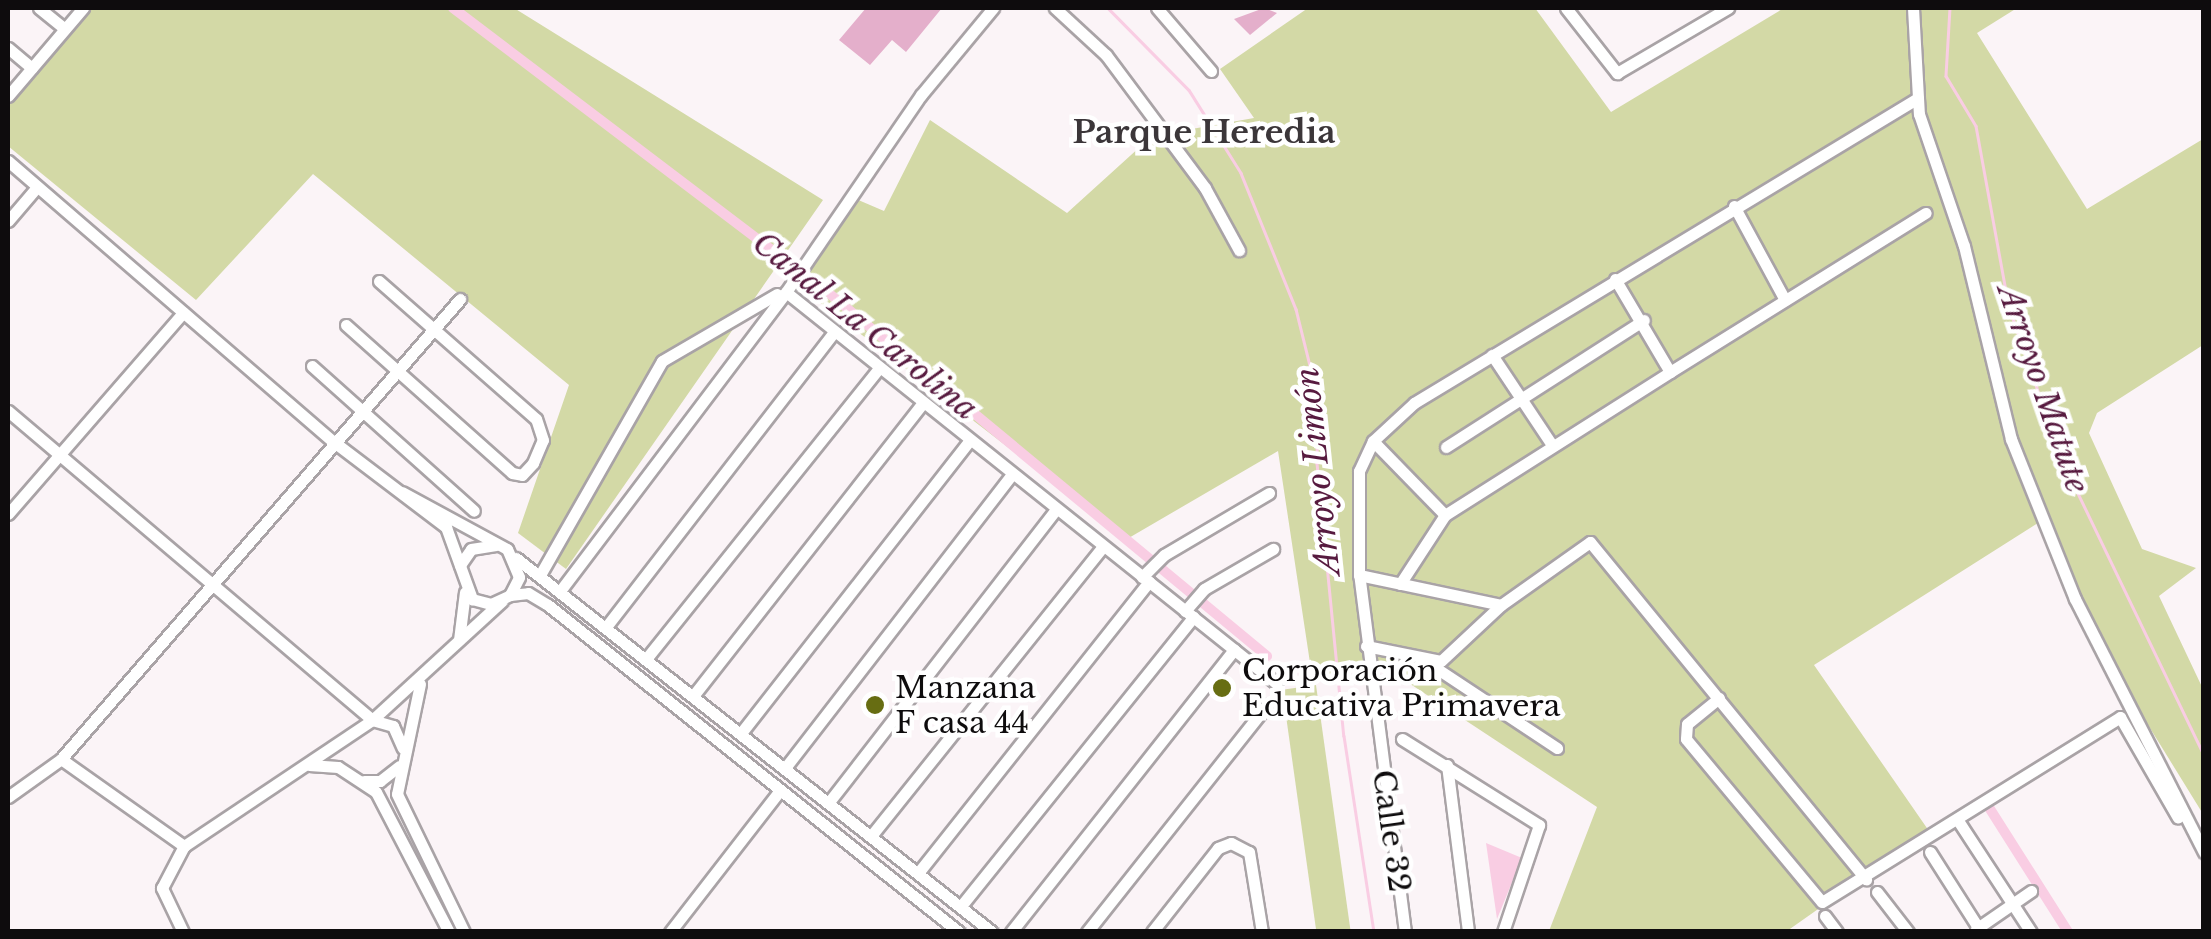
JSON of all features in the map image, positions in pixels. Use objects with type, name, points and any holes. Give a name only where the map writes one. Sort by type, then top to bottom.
[{"type":"street","points":[[39,8],[65,29]]},
{"type":"street","points":[[8,95],[83,8]]},
{"type":"street","points":[[1055,8],[1106,55],[1206,188],[1238,250]]},
{"type":"street","points":[[1157,8],[1212,71]]},
{"type":"street","points":[[1566,8],[1612,73],[1728,8]]},
{"type":"street","points":[[1913,8],[1918,98],[2012,439],[2082,616],[2201,846]]},
{"type":"street","points":[[560,591],[789,288],[891,137],[986,10]]},
{"type":"street","points":[[8,48],[32,68]]},
{"type":"street","points":[[1444,515],[1373,441],[1414,403],[1918,98]]},
{"type":"street","points":[[8,161],[334,442],[454,536],[465,592],[458,644]]},
{"type":"street","points":[[8,222],[38,187]]},
{"type":"street","points":[[1734,206],[1784,300]]},
{"type":"street","points":[[1400,584],[1444,515],[1550,442],[1925,213]]},
{"type":"street","points":[[1615,279],[1644,320],[1670,372]]},
{"type":"street","points":[[346,324],[522,476],[543,430],[378,280]]},
{"type":"street","points":[[789,288],[834,332],[1277,684]]},
{"type":"street","points":[[540,575],[662,362],[789,288]]},
{"type":"street","points":[[8,797],[60,760],[460,299]]},
{"type":"street","points":[[8,514],[184,313]]},
{"type":"street","points":[[1446,447],[1644,320]]},
{"type":"street","points":[[606,627],[834,332]]},
{"type":"street","points":[[1492,355],[1550,442]]},
{"type":"street","points":[[312,366],[474,511]]},
{"type":"street","points":[[646,658],[879,368]]},
{"type":"street","points":[[693,696],[923,403]]},
{"type":"street","points":[[8,411],[372,720],[393,726],[403,748]]},
{"type":"street","points":[[740,733],[970,440]]},
{"type":"street","name":"Calle 32","points":[[1373,441],[1359,471],[1358,575],[1405,932]]},
{"type":"street","points":[[784,768],[1012,474]]},
{"type":"street","points":[[402,492],[498,545],[540,575],[992,932]]},
{"type":"street","points":[[918,873],[1146,580],[1152,567],[1164,555],[1268,493]]},
{"type":"street","points":[[828,802],[1056,509]]},
{"type":"street","points":[[1425,662],[1452,654],[1501,605],[1590,542],[1866,879]]},
{"type":"street","points":[[460,565],[479,545],[498,545]]},
{"type":"street","points":[[871,836],[1104,546]]},
{"type":"street","points":[[961,906],[1189,614],[1194,600],[1273,549]]},
{"type":"street","points":[[183,932],[162,888],[184,846],[309,765],[420,682],[506,598],[519,576],[514,556]]},
{"type":"street","points":[[1358,575],[1501,605]]},
{"type":"street","points":[[465,592],[481,603],[540,598],[958,932]]},
{"type":"street","points":[[1366,646],[1425,662],[1556,748]]},
{"type":"street","points":[[1011,932],[1234,650]]},
{"type":"street","points":[[420,682],[399,766],[397,794],[464,932]]},
{"type":"street","points":[[1720,698],[1684,731],[1822,902],[1866,879],[2124,716],[2201,846]]},
{"type":"street","points":[[1087,932],[1267,705]]},
{"type":"street","points":[[1402,739],[1539,824],[1503,932]]},
{"type":"street","points":[[60,760],[184,846]]},
{"type":"street","points":[[309,765],[364,781],[380,780],[399,766]]},
{"type":"street","points":[[1448,765],[1468,932]]},
{"type":"street","points":[[364,781],[428,880],[449,932]]},
{"type":"street","points":[[670,932],[780,790]]},
{"type":"street","points":[[1957,819],[2031,932]]},
{"type":"street","points":[[1152,932],[1218,848],[1231,843],[1250,852],[1262,932]]},
{"type":"street","points":[[879,868],[891,852]]},
{"type":"street","points":[[1930,852],[1977,930],[2031,891]]},
{"type":"street","points":[[1878,892],[1908,932]]},
{"type":"street","points":[[1826,916],[1837,932]]},
{"type":"green space","points":[[90,8],[514,8],[823,200],[566,569],[518,533],[569,385],[313,174],[196,300],[8,146],[8,104]]},
{"type":"green space","points":[[1308,8],[1535,8],[1611,112],[1784,8],[2017,8],[1977,33],[2087,209],[2203,139],[2203,345],[2097,413],[2089,433],[2142,549],[2196,568],[2159,596],[2203,689],[2203,814],[2087,626],[2049,516],[1814,665],[1929,831],[1787,931],[1549,931],[1597,807],[1383,666],[1312,676],[1278,451],[1127,539],[797,285],[856,199],[884,211],[930,120],[1067,213],[1152,136],[1254,118],[1220,69]]},
{"type":"green space","points":[[1316,685],[1351,931],[1316,932],[1282,690]]},
{"type":"shaded area","points":[[1486,843],[1522,858],[1497,919]]},
{"type":"building","points":[[866,8],[942,8],[906,52],[892,40],[870,65],[839,40]]},
{"type":"building","points":[[1264,8],[1277,13],[1250,35],[1234,19]]},
{"type":"waterway","name":"Canal La Carolina","points":[[453,8],[825,290],[1267,656]]},
{"type":"waterway","name":"Arroyo Limón","points":[[1108,8],[1189,90],[1241,173],[1296,309],[1318,398],[1317,463],[1344,736],[1374,932]]},
{"type":"waterway","name":"Arroyo Matute","points":[[1950,8],[1946,76],[1976,126],[2009,307],[2062,460],[2204,755]]},
{"type":"waterway","points":[[1990,809],[2068,932]]},
{"type":"place","name":"Corporación Educativa Primavera","points":[[1222,688]]},
{"type":"place","name":"Manzana F casa 44","points":[[875,705]]},
{"type":"district","name":"Parque Heredia","points":[[1204,132]]}]
